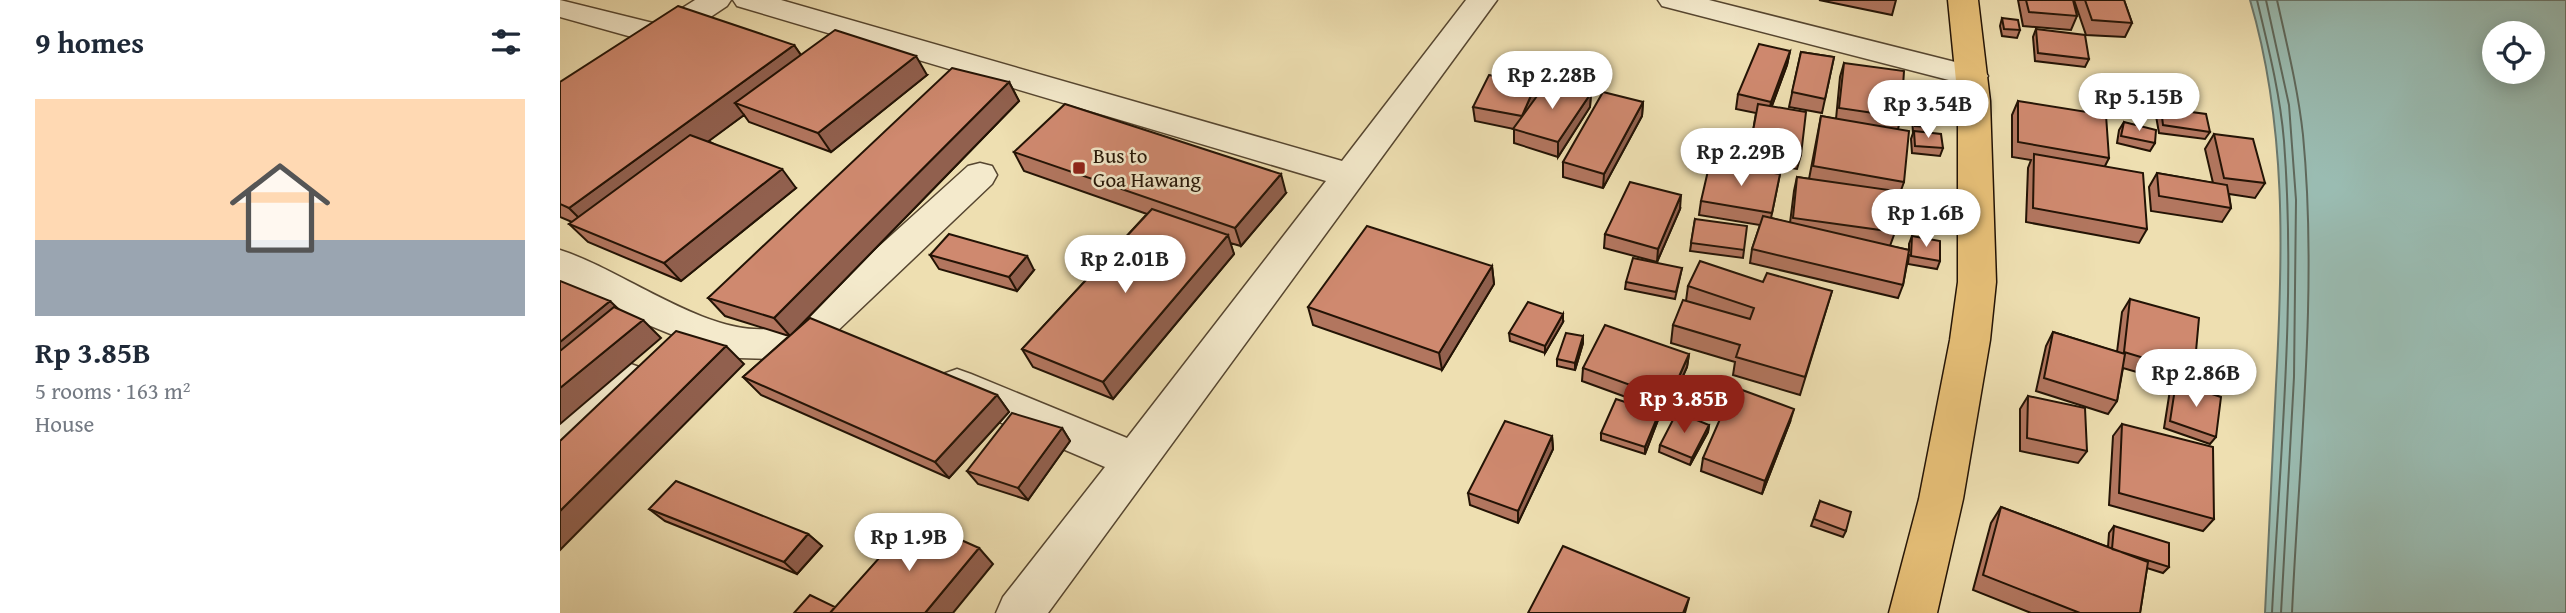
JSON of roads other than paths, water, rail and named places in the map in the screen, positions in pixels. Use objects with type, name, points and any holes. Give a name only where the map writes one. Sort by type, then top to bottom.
[{"type":"highway","points":[[1913,613],[1943,485],[1970,340],[1977,282],[1972,76],[1963,0]]},
{"type":"street","points":[[627,57],[716,0]]},
{"type":"street","points":[[748,0],[1351,176]]},
{"type":"street","points":[[1020,613],[1482,0]]},
{"type":"street","points":[[1673,0],[1972,76]]},
{"type":"street","points":[[560,8],[661,35]]},
{"type":"street","points":[[560,264],[689,325],[735,342],[762,345],[789,341],[816,327],[980,175]]},
{"type":"street","points":[[560,439],[689,325]]},
{"type":"street","points":[[816,327],[855,343]]},
{"type":"street","points":[[918,370],[1135,460]]},
{"type":"water","points":[[2250,0],[2566,0],[2566,613],[2265,613],[2281,239],[2280,191],[2271,95]]},
{"type":"place","name":"Bus to Goa Hawang","points":[[1079,168]]}]
